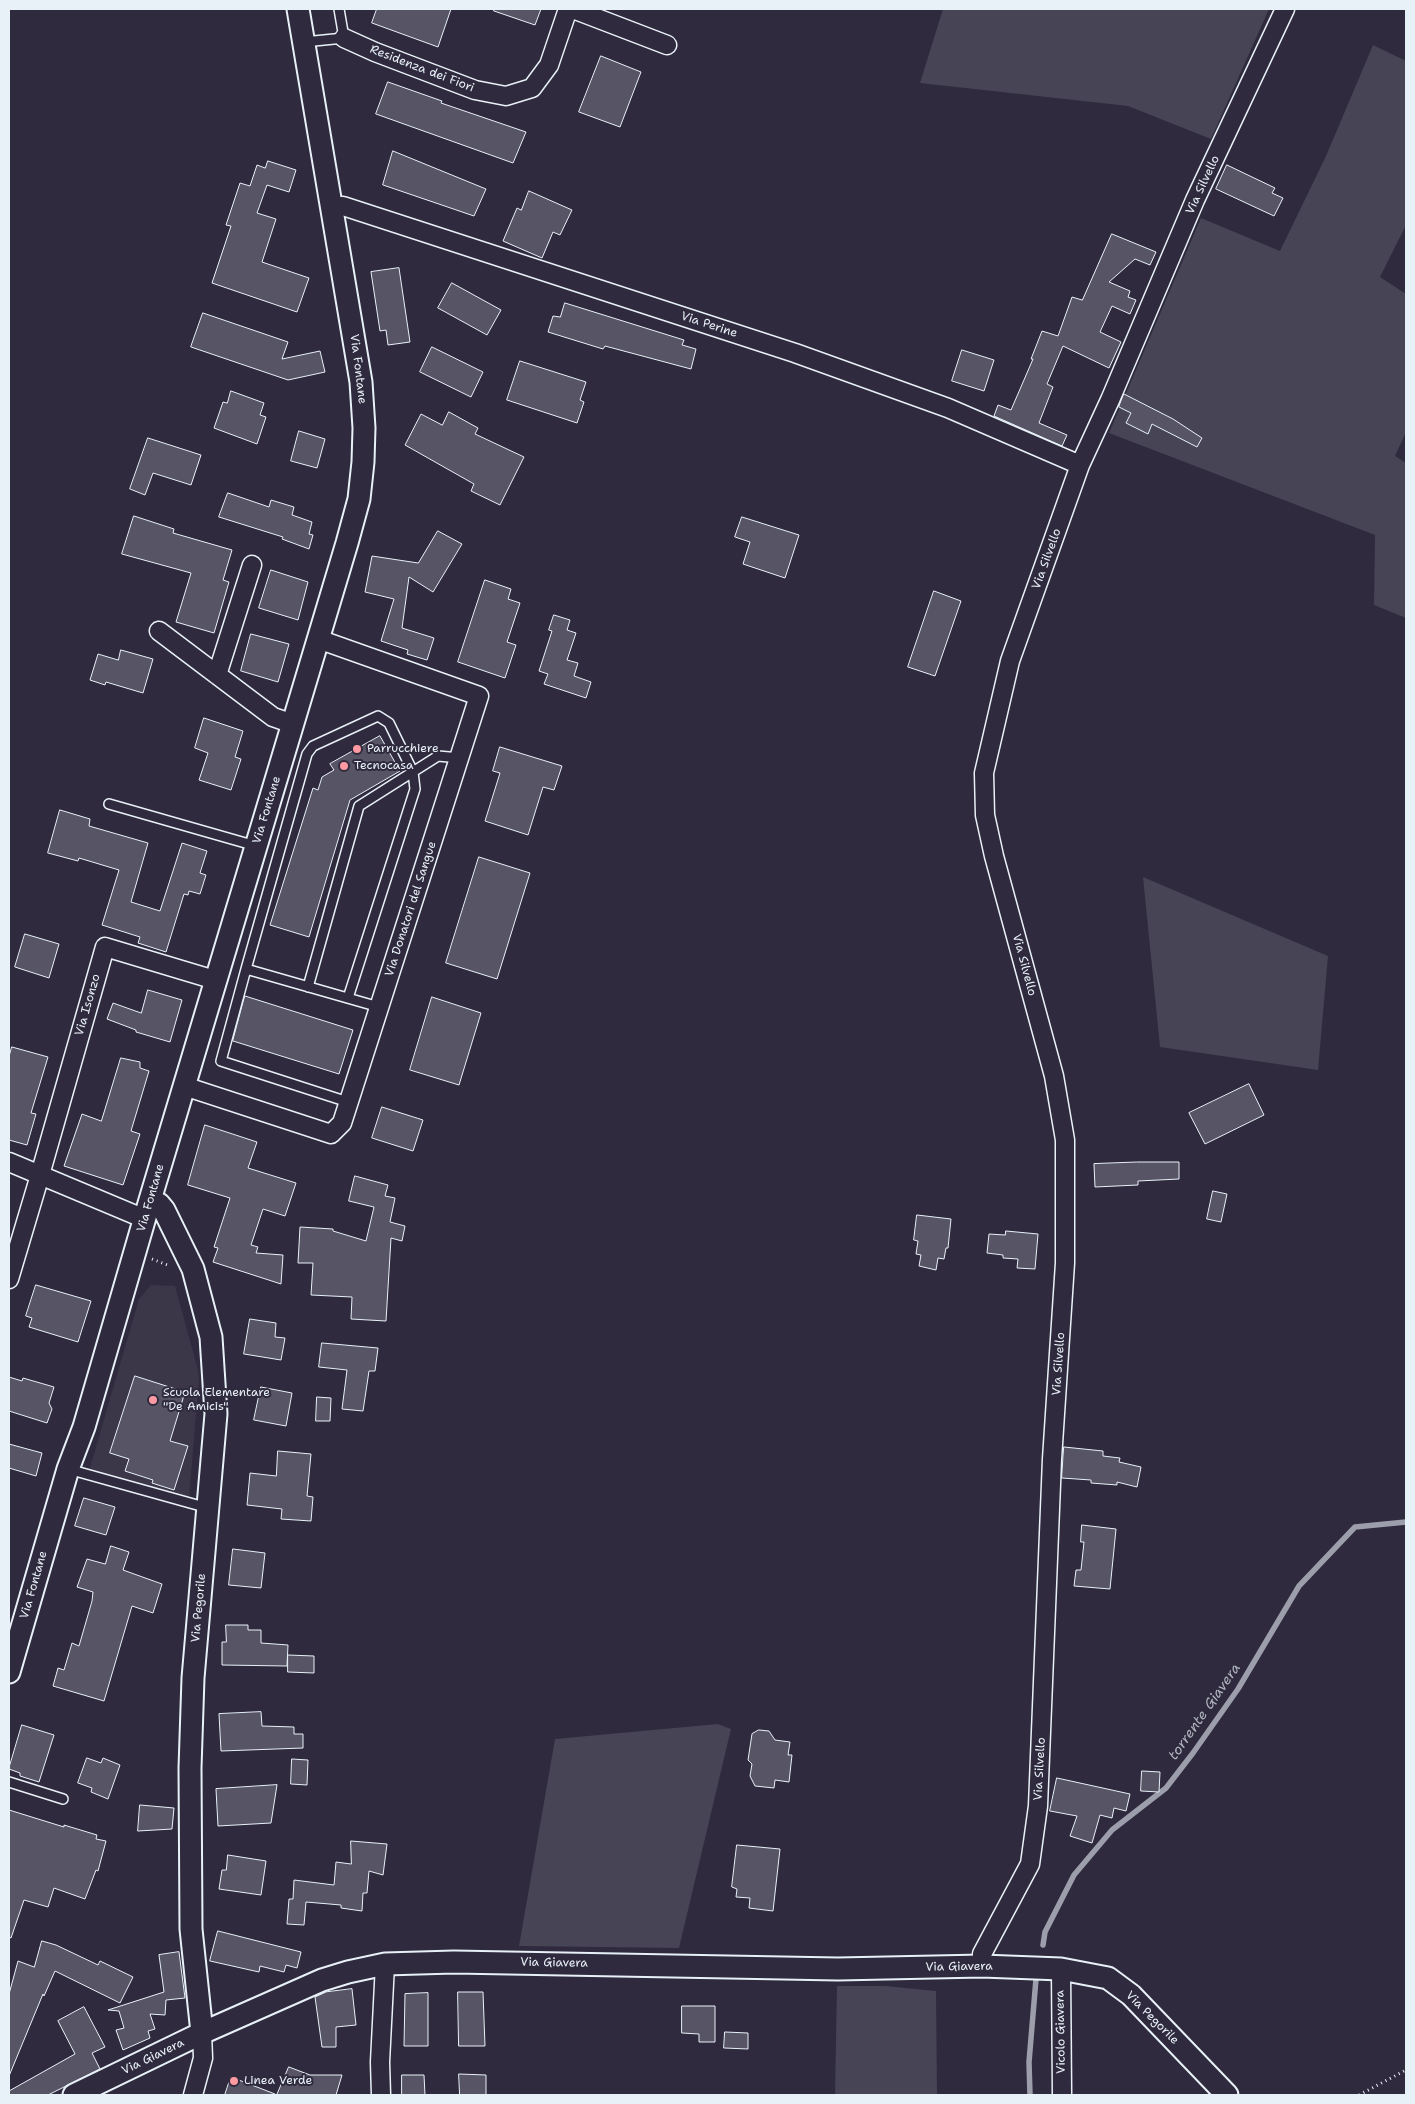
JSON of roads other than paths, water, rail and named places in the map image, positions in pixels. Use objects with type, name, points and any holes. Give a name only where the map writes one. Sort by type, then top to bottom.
[{"type":"street","name":"Via Fontane","points":[[9,1672],[14,1631],[68,1469],[84,1427],[147,1209],[359,499],[364,428],[361,382],[298,9]]},
{"type":"street","name":"Residenza dei Fiori","points":[[344,38],[375,52],[475,90],[506,96],[532,88],[549,65],[568,9]]},
{"type":"street","points":[[573,9],[667,45]]},
{"type":"street","name":"Via Silvello","points":[[982,1966],[982,1954],[1030,1864],[1038,1806],[1052,1459],[1065,1263],[1065,1140],[1054,1076],[994,856],[985,815],[984,773],[1010,661],[1080,465],[1110,400],[1195,200],[1285,9]]},
{"type":"street","name":"Via Perine","points":[[331,208],[343,206],[795,353],[948,408],[1080,465]]},
{"type":"street","points":[[217,675],[252,565]]},
{"type":"street","points":[[159,631],[273,717],[293,724]]},
{"type":"street","name":"Via Donatori del Sangue","points":[[184,1086],[331,1134],[342,1123],[479,696],[318,638]]},
{"type":"street","name":"Via Isonzo","points":[[9,1279],[104,947],[216,980]]},
{"type":"street","points":[[9,1162],[40,1176],[147,1209]]},
{"type":"street","name":"Via Pegorile","points":[[147,1209],[159,1204],[164,1210],[193,1269],[211,1337],[216,1414],[192,1678],[190,1768],[191,1929],[202,2033]]},
{"type":"street","name":"Via Giavera","points":[[74,2095],[202,2033],[322,1980],[385,1964],[454,1962],[838,1969],[982,1966],[1061,1969]]},
{"type":"street","points":[[381,2095],[380,2062],[385,1964]]},
{"type":"street","name":"Via Pegorile","points":[[1061,1969],[1108,1978],[1131,1995],[1227,2095]]},
{"type":"street","name":"Vicolo Giavera","points":[[1061,1969],[1062,2095]]},
{"type":"street","points":[[194,2095],[203,2058],[202,2033]]},
{"type":"lane","points":[[304,42],[344,38],[339,9]]},
{"type":"lane","points":[[348,998],[415,789],[413,772],[389,723],[378,716],[313,746],[307,754],[221,1061],[348,1102]]},
{"type":"lane","points":[[308,987],[359,806],[438,756],[460,758]]},
{"type":"lane","points":[[109,804],[256,846]]},
{"type":"lane","points":[[246,969],[379,1008]]},
{"type":"lane","points":[[68,1469],[208,1508]]},
{"type":"lane","points":[[9,1782],[63,1799]]},
{"type":"waterway","name":"torrente Giavera","points":[[1043,1945],[1045,1932],[1074,1875],[1112,1830],[1166,1788],[1238,1689],[1299,1586],[1355,1527],[1406,1522]]},
{"type":"waterway","name":"torrente Giavera","points":[[1030,2095],[1029,2062],[1036,1979]]},
{"type":"place","name":"Parrucchiere","points":[[357,749]]},
{"type":"place","name":"Tecnocasa","points":[[344,766]]},
{"type":"place","name":"Scuola Elementare \"De Amicis\"","points":[[153,1400]]},
{"type":"place","name":"Linea Verde","points":[[234,2081]]}]
